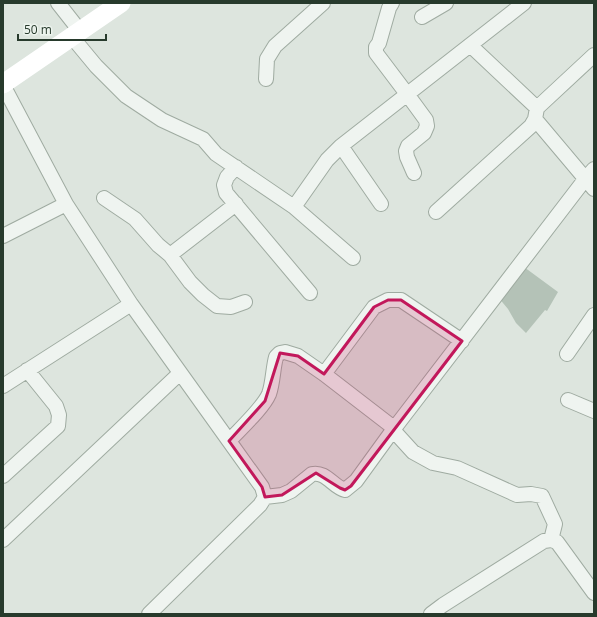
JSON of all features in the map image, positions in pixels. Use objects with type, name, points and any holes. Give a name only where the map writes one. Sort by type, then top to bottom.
[{"type":"street","points":[[58,3],[96,66],[126,96],[162,120],[203,139],[216,154],[294,207],[353,258]]},
{"type":"street","points":[[121,3],[3,85],[66,204],[131,304],[262,487],[265,497],[260,505],[149,614]]},
{"type":"street","points":[[266,79],[267,59],[275,46],[323,3]]},
{"type":"street","points":[[392,3],[389,8],[379,43],[376,47],[376,53],[426,120],[427,126],[424,133],[408,146],[406,151],[414,173]]},
{"type":"street","points":[[422,17],[446,3]]},
{"type":"street","points":[[294,207],[327,160],[341,146],[524,3]]},
{"type":"street","points":[[265,497],[282,495],[291,491],[312,474],[316,473],[321,474],[345,490],[356,480],[462,341],[591,179],[536,113],[470,45]]},
{"type":"street","points":[[436,212],[531,126],[536,113],[594,55]]},
{"type":"street","points":[[341,146],[381,204]]},
{"type":"street","points":[[236,167],[227,177],[224,185],[226,193],[310,293]]},
{"type":"street","points":[[104,198],[135,219],[158,246],[170,255],[190,282],[217,306],[231,307],[245,302]]},
{"type":"street","points":[[3,236],[66,204]]},
{"type":"street","points":[[170,255],[236,204]]},
{"type":"street","points":[[324,374],[374,307],[388,300],[401,300],[462,341]]},
{"type":"street","points":[[3,386],[131,304]]},
{"type":"street","points":[[567,354],[594,315]]},
{"type":"street","points":[[228,441],[265,401],[269,392],[276,357],[280,353],[286,352],[298,356],[324,374],[394,429],[413,452],[433,463],[457,468],[517,495],[531,494],[542,496],[555,524],[551,540]]},
{"type":"street","points":[[3,476],[58,426],[59,415],[56,406],[28,370]]},
{"type":"street","points":[[3,540],[180,373]]},
{"type":"street","points":[[568,400],[594,411]]},
{"type":"street","points":[[431,614],[544,541],[551,540],[557,542],[594,593]]},
{"type":"highlighted area","points":[[388,300],[401,300],[462,341],[351,486],[345,490],[316,473],[282,495],[265,497],[262,487],[229,441],[265,401],[280,353],[298,356],[324,374],[374,307]]},
{"type":"building","points":[[524,267],[558,292],[547,311],[545,310],[526,333],[516,323],[508,309],[498,297]]}]
